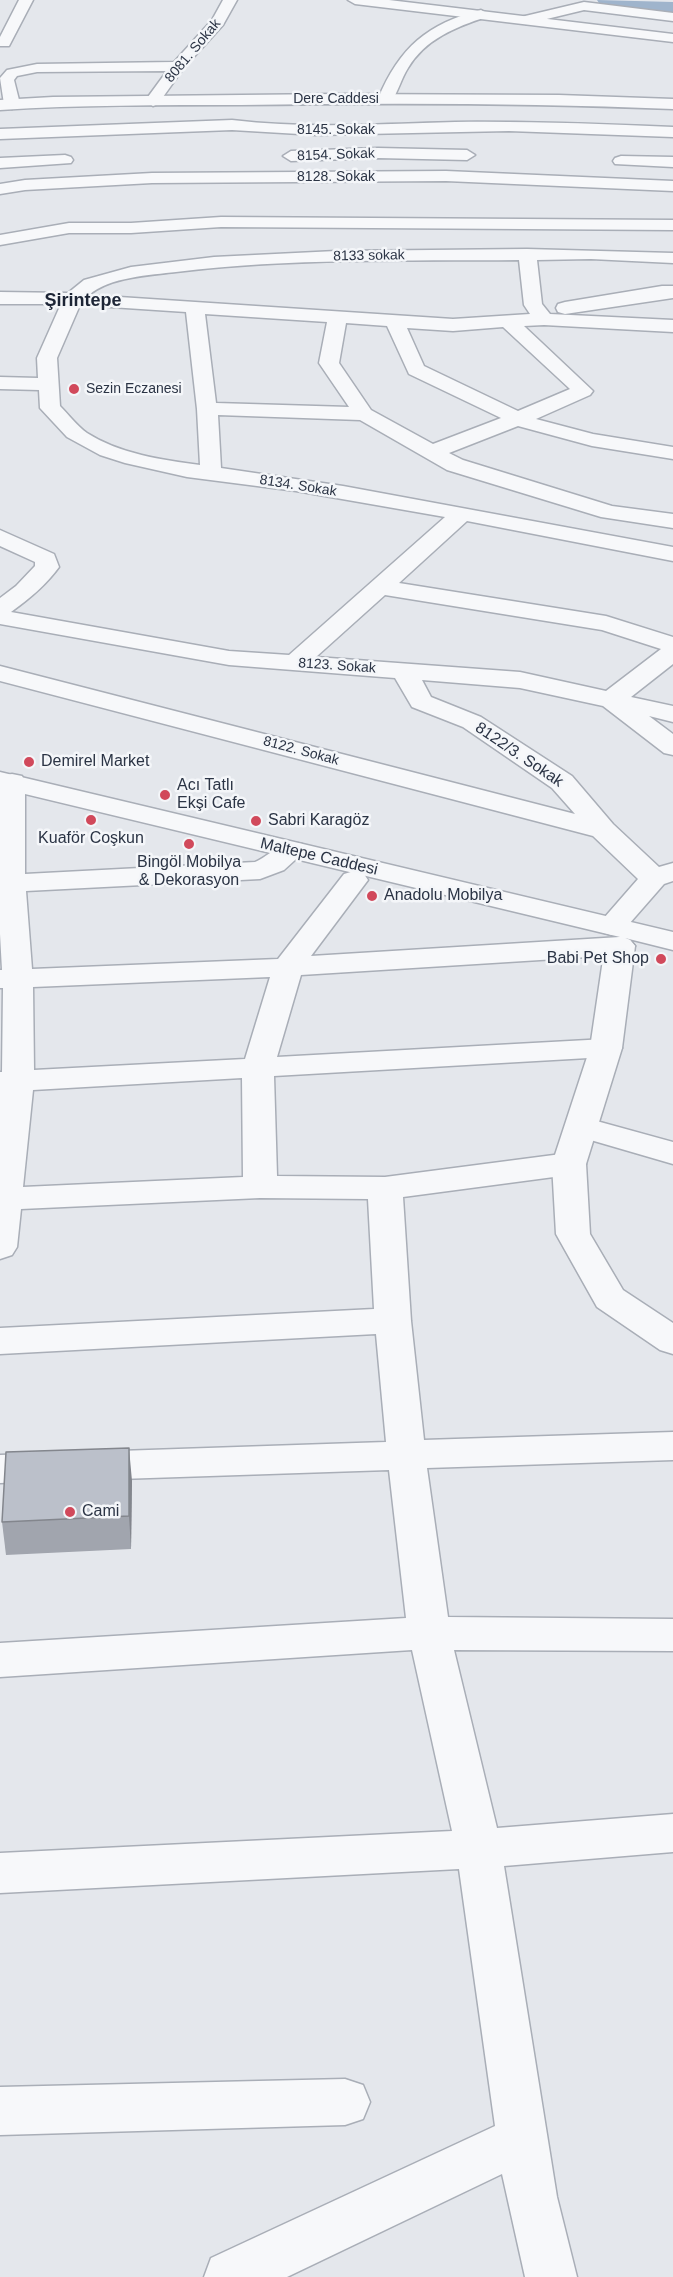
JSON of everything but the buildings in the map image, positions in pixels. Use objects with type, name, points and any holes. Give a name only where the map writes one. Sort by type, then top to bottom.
[{"type":"street","points":[[4,43],[26,0]]},
{"type":"street","name":"8081. Sokak","points":[[153,101],[178,66],[218,22],[230,0]]},
{"type":"street","points":[[355,0],[673,38]]},
{"type":"street","points":[[554,0],[673,17]]},
{"type":"street","points":[[526,20],[584,6]]},
{"type":"street","points":[[386,99],[401,67],[416,45],[438,31],[481,14]]},
{"type":"street","points":[[6,105],[6,80],[12,73],[37,68],[178,66]]},
{"type":"street","name":"Dere Caddesi","points":[[6,105],[386,99],[673,104]]},
{"type":"street","points":[[166,178],[171,153],[160,126],[171,101]]},
{"type":"street","points":[[626,103],[628,161],[651,224]]},
{"type":"street","name":"8145. Sokak","points":[[0,134],[232,125],[267,130],[414,130],[453,127],[673,132]]},
{"type":"street","points":[[40,133],[50,160]]},
{"type":"street","name":"8154. Sokak","points":[[278,157],[378,153],[480,155]]},
{"type":"street","points":[[446,154],[446,176]]},
{"type":"street","points":[[0,164],[82,159]]},
{"type":"street","points":[[605,160],[673,162]]},
{"type":"street","name":"8128. Sokak","points":[[0,189],[25,185],[166,178],[446,176],[673,186]]},
{"type":"street","points":[[2,238],[69,228],[131,228],[221,222],[673,225]]},
{"type":"street","points":[[131,228],[173,267]]},
{"type":"street","points":[[527,254],[533,305],[541,315],[673,326]]},
{"type":"street","name":"8133 sokak","points":[[72,299],[90,284],[137,271],[214,262],[336,256],[527,254],[673,258]]},
{"type":"street","points":[[0,298],[72,299],[453,325],[508,322],[662,292],[673,292]]},
{"type":"street","name":"8134. Sokak","points":[[72,299],[47,358],[50,408],[81,438],[139,459],[173,468],[293,484],[673,554]]},
{"type":"street","points":[[195,308],[207,409],[211,473]]},
{"type":"street","points":[[337,318],[329,363],[364,414],[455,465],[609,512],[673,521]]},
{"type":"street","points":[[395,322],[416,370],[518,419],[592,440],[673,453]]},
{"type":"street","points":[[431,452],[583,391],[508,322]]},
{"type":"street","points":[[0,383],[49,384]]},
{"type":"street","points":[[207,409],[364,414]]},
{"type":"street","points":[[295,663],[462,514]]},
{"type":"street","points":[[0,537],[48,562],[47,567],[24,591],[0,609]]},
{"type":"street","points":[[381,587],[606,624],[673,645]]},
{"type":"street","name":"8123. Sokak","points":[[0,616],[230,658],[520,680],[673,714]]},
{"type":"street","points":[[673,652],[611,700],[673,747]]},
{"type":"street","name":"8122/3. Sokak","points":[[404,671],[421,702],[472,722],[562,782],[603,830],[664,875]]},
{"type":"street","name":"8122. Sokak","points":[[0,673],[603,830]]},
{"type":"street","points":[[0,1247],[9,1082],[6,781]]},
{"type":"street","name":"Maltepe Caddesi","points":[[6,781],[292,850],[616,936],[673,941]]},
{"type":"street","points":[[6,884],[260,870],[274,864],[292,850]]},
{"type":"street","points":[[664,875],[616,936],[606,1048],[569,1164],[573,1234],[610,1298],[673,1341]]},
{"type":"street","points":[[260,1187],[261,1132],[258,1069],[289,965],[354,880]]},
{"type":"street","points":[[9,979],[255,969],[616,936]]},
{"type":"street","points":[[9,1082],[606,1048]]},
{"type":"street","points":[[582,1127],[673,1153]]},
{"type":"street","points":[[3,1199],[260,1187],[385,1188],[569,1164]]},
{"type":"street","points":[[385,1188],[393,1321],[406,1454],[429,1633],[478,1849],[531,2197],[551,2277]]},
{"type":"street","points":[[385,1188],[406,1454]]},
{"type":"street","points":[[0,1341],[393,1321]]},
{"type":"street","points":[[0,1468],[673,1446]]},
{"type":"street","points":[[0,1660],[429,1633],[673,1635]]},
{"type":"street","points":[[0,1873],[478,1849],[673,1833]]},
{"type":"street","points":[[0,2111],[345,2102]]},
{"type":"street","points":[[230,2277],[522,2139]]},
{"type":"waterway","points":[[610,0],[673,10]]},
{"type":"place","name":"Sezin Eczanesi","points":[[74,389]]},
{"type":"place","name":"Demirel Market","points":[[29,762]]},
{"type":"place","name":"Acı Tatlı Ekşi Cafe","points":[[165,795]]},
{"type":"place","name":"Kuaför Coşkun","points":[[91,820]]},
{"type":"place","name":"Sabri Karagöz","points":[[256,821]]},
{"type":"place","name":"Bingöl Mobilya & Dekorasyon","points":[[189,844]]},
{"type":"place","name":"Anadolu Mobilya","points":[[372,896]]},
{"type":"place","name":"Babi Pet Shop","points":[[661,959]]},
{"type":"place","name":"Cami","points":[[70,1512]]},
{"type":"district","name":"Şirintepe","points":[[83,301]]}]
